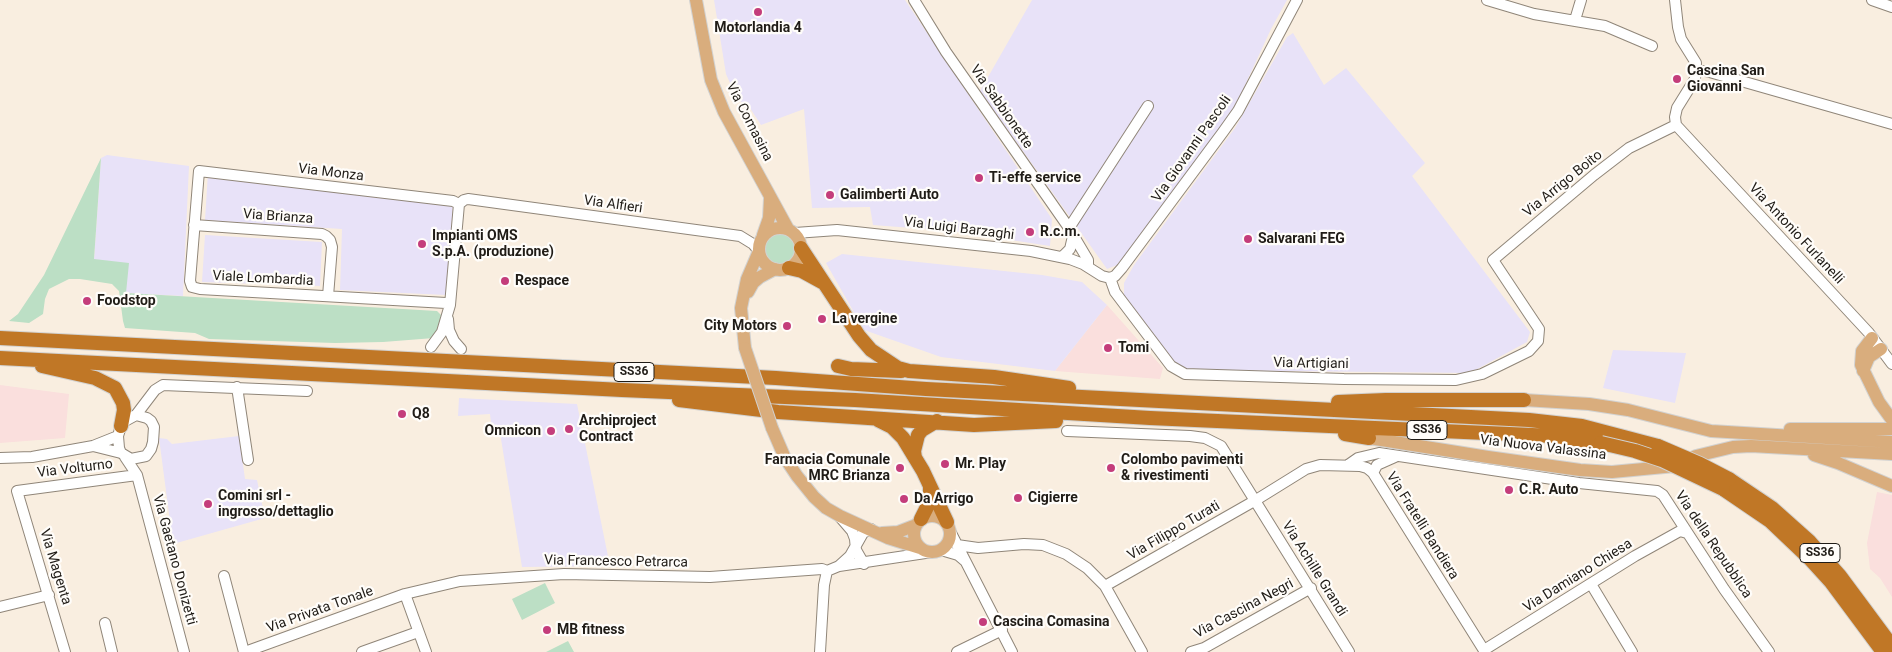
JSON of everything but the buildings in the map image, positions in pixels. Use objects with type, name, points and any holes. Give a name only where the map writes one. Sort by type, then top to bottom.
[{"type":"highway","points":[[801,248],[865,344],[879,357],[898,368],[909,371]]},
{"type":"highway","points":[[789,268],[802,271],[827,285]]},
{"type":"highway","name":"SS36","points":[[0,338],[776,378],[926,389],[1122,398],[1566,424],[1602,430],[1658,446],[1700,464],[1726,484],[1743,501],[1770,521],[1811,560],[1831,582],[1883,652]]},
{"type":"highway","points":[[2,358],[96,378],[108,383],[116,388],[123,403],[124,416],[119,431]]},
{"type":"highway","name":"SS36","points":[[2,358],[622,390],[846,399],[1150,418],[1554,436],[1601,443],[1635,451],[1726,484],[1772,508],[1815,547],[1840,576],[1892,646]]},
{"type":"highway","points":[[838,366],[851,369],[994,377],[1122,398]]},
{"type":"highway","points":[[622,390],[652,398],[742,408],[989,425],[1058,420],[1138,422],[1150,418]]},
{"type":"highway","name":"SS36","points":[[1268,407],[1279,404],[1386,400],[1524,400]]},
{"type":"highway","points":[[872,418],[892,426],[903,438],[916,458],[948,526]]},
{"type":"highway","points":[[916,458],[914,451],[918,435],[922,430],[937,421]]},
{"type":"highway","name":"SS36","points":[[1253,422],[1369,438]]},
{"type":"highway","points":[[918,522],[925,514],[930,496],[929,484]]},
{"type":"main road","name":"Via Comasina","points":[[696,0],[712,80],[724,112],[768,189],[770,198],[769,218],[763,235]]},
{"type":"main road","name":"Via Comasina","points":[[770,198],[792,231]]},
{"type":"main road","points":[[741,308],[753,282],[774,270],[789,268],[798,260],[801,248],[800,242],[792,231],[775,228],[763,235],[748,279],[741,308],[745,348],[772,428],[785,458],[814,497],[840,516],[888,538],[931,550],[949,542],[948,526],[937,516],[932,515],[898,532],[875,531]]},
{"type":"main road","points":[[759,251],[764,263],[774,270]]},
{"type":"main road","points":[[1872,338],[1865,345],[1861,355],[1861,365],[1879,402],[1892,420]]},
{"type":"main road","points":[[1863,371],[1869,357],[1881,348]]},
{"type":"main road","name":"SS36","points":[[1524,400],[1589,404],[1628,410],[1711,431],[1892,442]]},
{"type":"main road","points":[[1868,429],[1873,426],[1880,416],[1879,402]]},
{"type":"main road","points":[[1750,433],[1798,428],[1892,429]]},
{"type":"main road","name":"Via Nuova Valassina","points":[[1369,438],[1580,470],[1612,472],[1675,466],[1696,456],[1733,447],[1752,446],[1892,454]]},
{"type":"main road","points":[[1793,449],[1838,462],[1892,486]]},
{"type":"main road","points":[[918,522],[914,538],[931,550]]},
{"type":"street","name":"Via Sabbionette","points":[[914,0],[946,52],[1071,232],[1088,260],[1088,267]]},
{"type":"street","name":"Via Giovanni Pascoli","points":[[1110,278],[1122,268],[1224,132],[1238,111],[1298,0]]},
{"type":"street","points":[[1487,0],[1534,14],[1605,26],[1652,46]]},
{"type":"street","points":[[1575,20],[1581,0]]},
{"type":"street","points":[[1675,0],[1678,27],[1682,39],[1696,63],[1695,79],[1677,108],[1676,125]]},
{"type":"street","points":[[1872,0],[1892,7]]},
{"type":"street","points":[[1696,71],[1706,71],[1892,124]]},
{"type":"street","points":[[1062,257],[1070,249],[1071,232],[1148,106]]},
{"type":"street","name":"Via Arrigo Boito","points":[[1539,329],[1492,260],[1594,175],[1630,148],[1676,125]]},
{"type":"street","name":"Via Antonio Furlanelli","points":[[1676,125],[1872,338],[1892,364]]},
{"type":"street","name":"Via Monza","points":[[198,171],[453,201],[459,204]]},
{"type":"street","name":"Viale Lombardia","points":[[198,171],[190,281],[192,287],[328,296],[449,309]]},
{"type":"street","name":"Via Alfieri","points":[[459,204],[468,199],[740,236],[753,244],[759,251]]},
{"type":"street","points":[[459,204],[449,309],[449,330],[454,341],[461,349]]},
{"type":"street","name":"Via Brianza","points":[[194,225],[322,234],[326,236],[330,240],[332,247],[328,296]]},
{"type":"street","name":"Via Luigi Barzaghi","points":[[792,231],[904,236],[1031,251],[1062,257],[1088,267]]},
{"type":"street","points":[[801,248],[810,238],[823,231]]},
{"type":"street","points":[[1088,267],[1102,276],[1110,278]]},
{"type":"street","name":"Via Artigiani","points":[[1110,278],[1115,292],[1171,366],[1185,374],[1456,380],[1482,374],[1529,351],[1538,341],[1539,329]]},
{"type":"street","points":[[431,347],[442,332],[449,309]]},
{"type":"street","points":[[0,458],[32,458],[93,446],[119,431],[130,417],[136,415],[155,390],[163,385],[307,391]]},
{"type":"street","points":[[237,387],[248,460]]},
{"type":"street","points":[[137,475],[153,442],[154,427],[147,402]]},
{"type":"street","points":[[136,415],[148,418],[151,421]]},
{"type":"street","points":[[119,431],[119,448],[123,455]]},
{"type":"street","name":"Via Achille Grandi","points":[[1067,431],[1139,432],[1206,438],[1214,441],[1226,452],[1350,652]]},
{"type":"street","points":[[93,446],[123,455],[131,460],[146,456]]},
{"type":"street","name":"Via della Repubblica","points":[[1348,465],[1368,454],[1379,454],[1579,483],[1657,491],[1663,495],[1769,652]]},
{"type":"street","name":"Via Gaetano Donizetti","points":[[123,455],[137,475],[184,652]]},
{"type":"street","points":[[1373,473],[1374,468],[1382,462],[1400,456]]},
{"type":"street","name":"Via Fratelli Bandiera","points":[[1256,500],[1306,469],[1320,465],[1348,465],[1367,468],[1373,473],[1485,651]]},
{"type":"street","name":"Via Volturno","points":[[17,491],[137,475]]},
{"type":"street","name":"Via Magenta","points":[[17,491],[65,652]]},
{"type":"street","name":"Via Filippo Turati","points":[[1105,586],[1256,500]]},
{"type":"street","points":[[840,516],[852,531],[859,557],[864,564]]},
{"type":"street","points":[[948,526],[1012,652]]},
{"type":"street","points":[[839,566],[850,556],[863,533],[875,531]]},
{"type":"street","name":"Via Damiano Chiesa","points":[[1485,651],[1591,584],[1680,531],[1687,533]]},
{"type":"street","points":[[957,545],[978,548],[1024,544],[1043,545],[1066,554],[1087,568],[1105,586],[1142,652]]},
{"type":"street","points":[[820,652],[824,585],[827,571],[839,566],[864,564],[931,550],[958,555],[968,564]]},
{"type":"street","name":"Via Francesco Petrarca","points":[[405,594],[460,581],[535,574],[710,578],[822,569],[827,571]]},
{"type":"street","points":[[224,576],[245,652]]},
{"type":"street","points":[[1591,584],[1632,652]]},
{"type":"street","name":"Via Cascina Negri","points":[[1191,652],[1204,648],[1311,588]]},
{"type":"street","points":[[405,594],[426,652]]},
{"type":"street","name":"Via Privata Tonale","points":[[245,652],[405,594]]},
{"type":"street","points":[[0,607],[49,595]]},
{"type":"street","points":[[105,623],[112,652]]},
{"type":"street","points":[[957,652],[1002,630]]},
{"type":"street","points":[[362,652],[418,632]]},
{"type":"shaded area","points":[[714,0],[905,0],[1052,219],[1050,246],[952,231],[873,225],[870,207],[812,208],[804,109],[761,125],[750,108],[737,99],[726,74]]},
{"type":"shaded area","points":[[1032,0],[1287,0],[1271,29],[1234,109],[1195,165],[1117,265],[1107,269],[980,91]]},
{"type":"shaded area","points":[[1293,33],[1324,85],[1346,68],[1425,163],[1412,176],[1530,332],[1527,342],[1470,373],[1190,370],[1174,365],[1124,303],[1124,283],[1134,265],[1235,128],[1287,37]]},
{"type":"shaded area","points":[[107,155],[189,166],[183,296],[125,293],[94,260],[101,158]]},
{"type":"shaded area","points":[[208,173],[453,205],[446,295],[340,290],[342,229],[205,220]]},
{"type":"shaded area","points":[[205,235],[322,242],[320,286],[202,282]]},
{"type":"shaded area","points":[[842,254],[1042,275],[1082,282],[1107,305],[1055,371],[941,357],[864,330],[826,263]]},
{"type":"shaded area","points":[[1107,305],[1163,368],[1160,379],[1055,371]]},
{"type":"shaded area","points":[[1613,350],[1686,353],[1675,403],[1603,388]]},
{"type":"shaded area","points":[[0,385],[69,394],[65,438],[0,443]]},
{"type":"shaded area","points":[[459,398],[577,404],[610,566],[522,567],[500,433],[492,432],[490,414],[458,416]]},
{"type":"shaded area","points":[[239,436],[245,479],[257,480],[265,518],[173,544],[159,438],[167,439],[172,444]]},
{"type":"shaded area","points":[[1877,492],[1892,495],[1892,597],[1880,578],[1870,569],[1867,543]]},
{"type":"green space","points":[[101,158],[94,259],[129,263],[126,293],[437,311],[441,315],[438,331],[434,338],[335,343],[209,339],[195,333],[125,328],[119,291],[112,284],[80,279],[69,279],[49,289],[45,299],[43,314],[29,323],[9,321],[18,314],[44,275]]},
{"type":"green space","points":[[781,233],[787,234],[792,238],[796,243],[796,255],[792,260],[787,264],[781,265],[775,264],[770,260],[766,255],[765,249],[766,243],[770,238],[775,234]]},
{"type":"green space","points":[[545,583],[555,603],[522,620],[512,599]]},
{"type":"green space","points":[[568,641],[574,652],[546,652]]},
{"type":"place","name":"Motorlandia 4","points":[[758,12]]},
{"type":"place","name":"Cascina San Giovanni","points":[[1677,79]]},
{"type":"place","name":"Ti-effe service","points":[[979,178]]},
{"type":"place","name":"Galimberti Auto","points":[[830,195]]},
{"type":"place","name":"R.c.m.","points":[[1030,232]]},
{"type":"place","name":"Salvarani FEG","points":[[1248,239]]},
{"type":"place","name":"Impianti OMS S.p.A. (produzione)","points":[[422,244]]},
{"type":"place","name":"Respace","points":[[505,281]]},
{"type":"place","name":"Foodstop","points":[[87,301]]},
{"type":"place","name":"La vergine","points":[[822,319]]},
{"type":"place","name":"City Motors","points":[[787,326]]},
{"type":"place","name":"Tomi","points":[[1108,348]]},
{"type":"place","name":"Q8","points":[[402,414]]},
{"type":"place","name":"Archiproject Contract","points":[[569,429]]},
{"type":"place","name":"Omnicon","points":[[551,431]]},
{"type":"place","name":"Mr. Play","points":[[945,464]]},
{"type":"place","name":"Farmacia Comunale MRC Brianza","points":[[900,468]]},
{"type":"place","name":"Colombo pavimenti & rivestimenti","points":[[1111,468]]},
{"type":"place","name":"C.R. Auto","points":[[1509,490]]},
{"type":"place","name":"Cigierre","points":[[1018,498]]},
{"type":"place","name":"Da Arrigo","points":[[904,499]]},
{"type":"place","name":"Comini srl - ingrosso/dettaglio","points":[[208,504]]},
{"type":"place","name":"Cascina Comasina","points":[[983,622]]},
{"type":"place","name":"MB fitness","points":[[547,630]]}]
